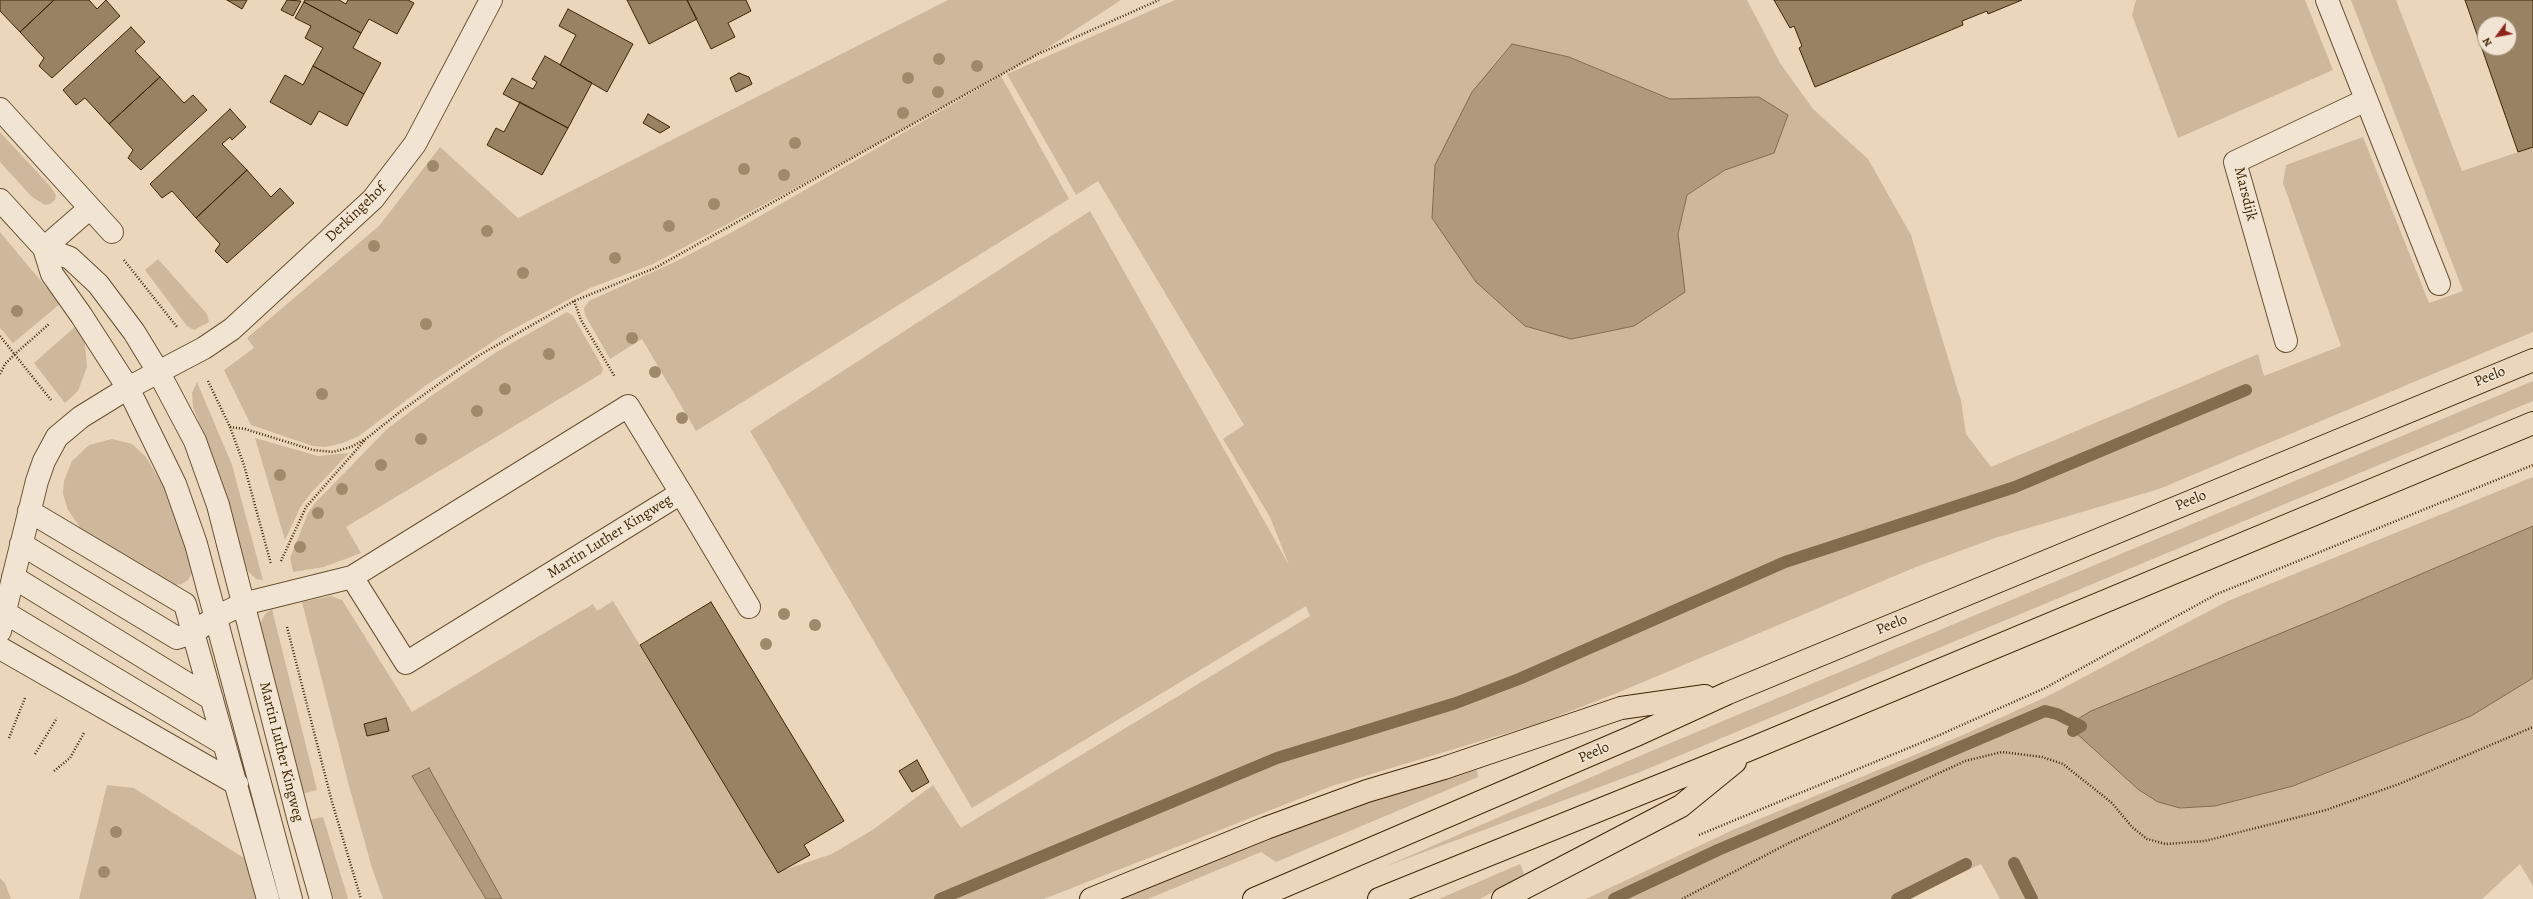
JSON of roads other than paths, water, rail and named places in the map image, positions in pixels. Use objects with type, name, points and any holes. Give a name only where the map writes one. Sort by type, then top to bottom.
[{"type":"main road","name":"Peelo","points":[[1254,899],[1627,739],[1728,693],[2533,360]]},
{"type":"main road","points":[[1379,899],[1748,750],[2533,423]]},
{"type":"main road","points":[[1091,899],[1314,810],[1368,791],[1527,741],[1621,708],[1728,693]]},
{"type":"main road","points":[[1503,899],[1682,806],[1748,750]]},
{"type":"street","name":"Derkingehof","points":[[128,388],[160,373],[232,329],[373,199],[392,177],[415,144],[490,0]]},
{"type":"street","points":[[2327,0],[2439,284]]},
{"type":"street","name":"Marsdijk","points":[[2286,341],[2235,162],[2366,100]]},
{"type":"street","points":[[0,109],[112,232]]},
{"type":"street","name":"Martin Luther Kingweg","points":[[0,200],[44,248],[52,274],[81,315],[128,388],[164,458],[175,484],[196,544],[267,818],[291,899]]},
{"type":"street","points":[[44,248],[90,208]]},
{"type":"street","name":"Martin Luther Kingweg","points":[[44,248],[70,258],[98,284],[134,332],[160,373],[200,455],[218,505],[321,899]]},
{"type":"street","points":[[128,388],[69,424],[57,437],[44,461],[29,511],[2,621],[224,744]]},
{"type":"street","name":"Martin Luther Kingweg","points":[[628,406],[681,493],[406,663],[352,577],[628,406]]},
{"type":"street","points":[[681,493],[749,608]]},
{"type":"street","points":[[29,511],[185,604],[224,744],[237,784],[268,899]]},
{"type":"street","points":[[21,544],[177,638],[194,632],[216,617],[243,604],[352,577]]},
{"type":"street","points":[[13,577],[212,699]]},
{"type":"street","points":[[0,648],[237,784]]},
{"type":"waterway","points":[[940,899],[1277,758],[1456,703],[1519,679],[1785,562],[2015,487],[2246,390]]},
{"type":"waterway","points":[[1614,899],[1718,850],[2045,711],[2057,714],[2081,726],[2073,731]]},
{"type":"waterway","points":[[2014,863],[2032,899]]},
{"type":"waterway","points":[[1897,899],[1966,864]]}]
